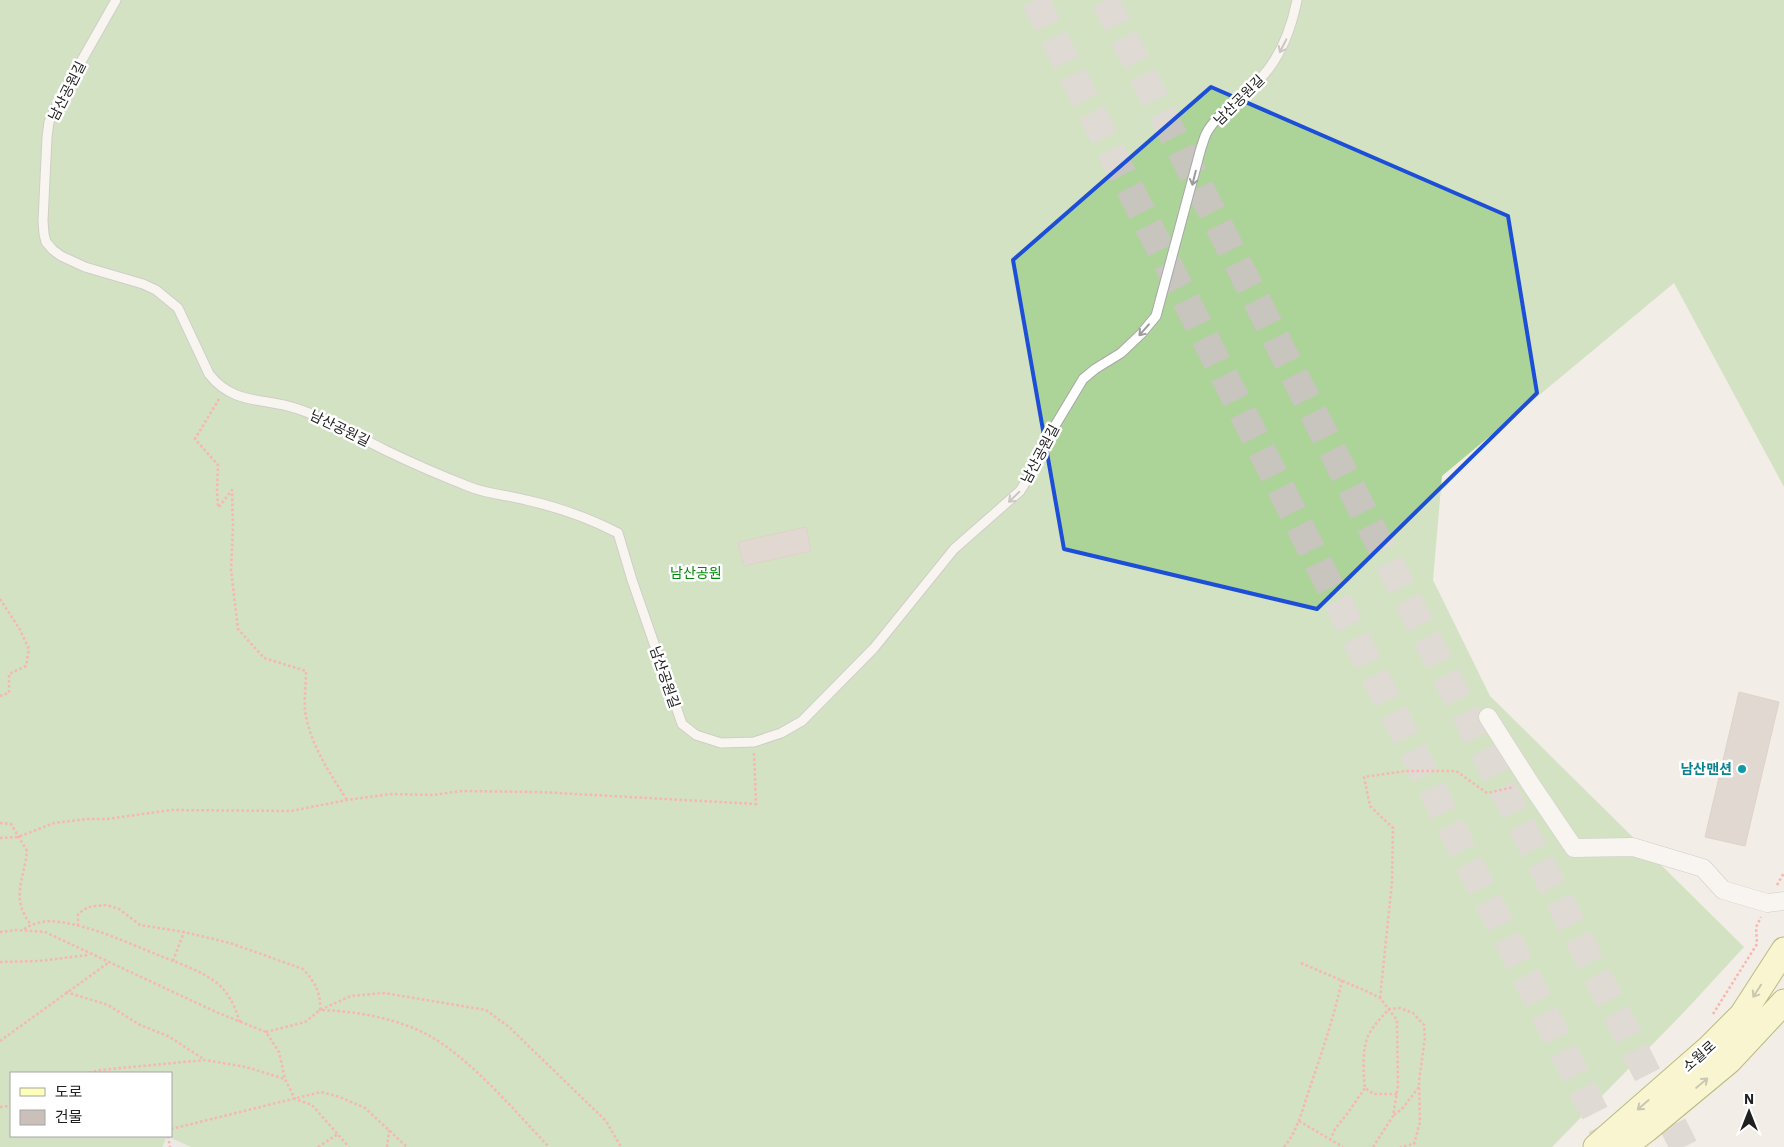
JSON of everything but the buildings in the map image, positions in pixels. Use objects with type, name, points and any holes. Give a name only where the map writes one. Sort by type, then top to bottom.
[{"type":"main road","name":"소월로","points":[[1596,1147],[1708,1049],[1742,1015],[1784,950]]},
{"type":"main road","name":"소월로","points":[[1623,1147],[1729,1061],[1784,1002]]},
{"type":"street","points":[[1488,717],[1574,848],[1633,847],[1703,868],[1723,890],[1767,903],[1784,901]]},
{"type":"lane","name":"남산공원길","points":[[116,0],[57,104],[49,122],[46,146],[44,234],[46,242],[53,250],[71,262],[143,284],[156,290],[172,303],[178,308],[209,374],[225,390],[243,398],[298,408],[389,452],[473,488],[553,506],[618,533],[682,724],[696,735],[721,743],[754,742],[781,733],[802,721],[874,648],[954,549],[1020,491],[1032,472],[1050,434],[1083,379],[1121,353],[1156,316],[1206,133],[1274,63],[1288,36],[1296,0]]},
{"type":"path","points":[[225,390],[195,439],[218,465],[217,490],[219,507],[232,490],[231,570],[238,629],[264,658],[306,672],[305,710],[314,740],[323,764],[347,800]]},
{"type":"path","points":[[0,599],[19,628],[29,649],[26,666],[9,674],[9,693],[0,696]]},
{"type":"path","points":[[0,838],[18,837],[54,823],[87,819],[107,819],[171,810],[291,811],[391,794],[433,795],[462,791],[530,792],[756,804],[754,742]]},
{"type":"path","points":[[1380,998],[1392,882],[1394,828],[1370,806],[1364,777],[1406,771],[1456,771],[1487,793],[1530,783]]},
{"type":"path","points":[[0,823],[11,824],[27,851],[19,896],[22,913],[31,925]]},
{"type":"path","points":[[78,926],[78,914],[88,906],[106,905],[119,909],[140,925],[184,932],[230,943],[303,969],[312,979],[319,992],[320,1010]]},
{"type":"path","points":[[22,930],[35,922],[59,922],[78,926],[106,934],[200,972],[218,984],[232,1001],[240,1022]]},
{"type":"path","points":[[1710,1019],[1757,944],[1756,927]]},
{"type":"path","points":[[0,932],[22,930],[45,932],[240,1022],[266,1032],[280,1052],[285,1079],[295,1100],[312,1105],[349,1147]]},
{"type":"path","points":[[173,961],[184,932]]},
{"type":"path","points":[[0,962],[39,961],[90,954]]},
{"type":"path","points":[[0,1041],[109,962]]},
{"type":"path","points":[[1301,963],[1380,998],[1397,1020],[1397,1094],[1393,1116]]},
{"type":"path","points":[[1284,1147],[1291,1139],[1299,1120],[1333,1018],[1342,980]]},
{"type":"path","points":[[66,992],[108,1005],[140,1025],[168,1036],[205,1060]]},
{"type":"path","points":[[266,1032],[305,1022],[320,1010],[351,996],[384,993],[486,1010],[510,1027],[606,1121],[621,1147]]},
{"type":"path","points":[[1330,1140],[1335,1129],[1348,1114],[1365,1088],[1364,1056],[1368,1034],[1388,1009],[1400,1008],[1413,1013],[1424,1025],[1425,1037],[1419,1087],[1420,1122],[1414,1144],[1400,1147]]},
{"type":"path","points":[[320,1010],[343,1011],[393,1022],[428,1035],[465,1062],[549,1147]]},
{"type":"path","points":[[93,1072],[205,1060],[246,1067],[285,1079]]},
{"type":"path","points":[[1373,1147],[1393,1116],[1402,1109],[1419,1087]]},
{"type":"path","points":[[1365,1088],[1374,1094],[1397,1094]]},
{"type":"path","points":[[172,1129],[295,1100],[321,1092],[340,1097],[365,1108],[406,1147]]},
{"type":"path","points":[[1299,1120],[1343,1147]]},
{"type":"path","points":[[387,1147],[389,1130]]},
{"type":"path","points":[[318,1147],[338,1134]]},
{"type":"highlighted area","points":[[1211,87],[1508,216],[1537,393],[1317,609],[1064,549],[1013,260]]},
{"type":"green space","name":"남산공원","points":[[0,0],[1784,0],[1784,487],[1674,283],[1442,476],[1433,580],[1490,696],[1744,947],[1685,1011],[1552,1147],[0,1147]]},
{"type":"shaded area","points":[[167,1137],[169,1137],[191,1147],[162,1147]]},
{"type":"tunnel","points":[[1035,0],[1612,1147]]},
{"type":"tunnel","points":[[1105,0],[1684,1147]]},
{"type":"place","name":"남산맨션","points":[[1742,769]]}]
